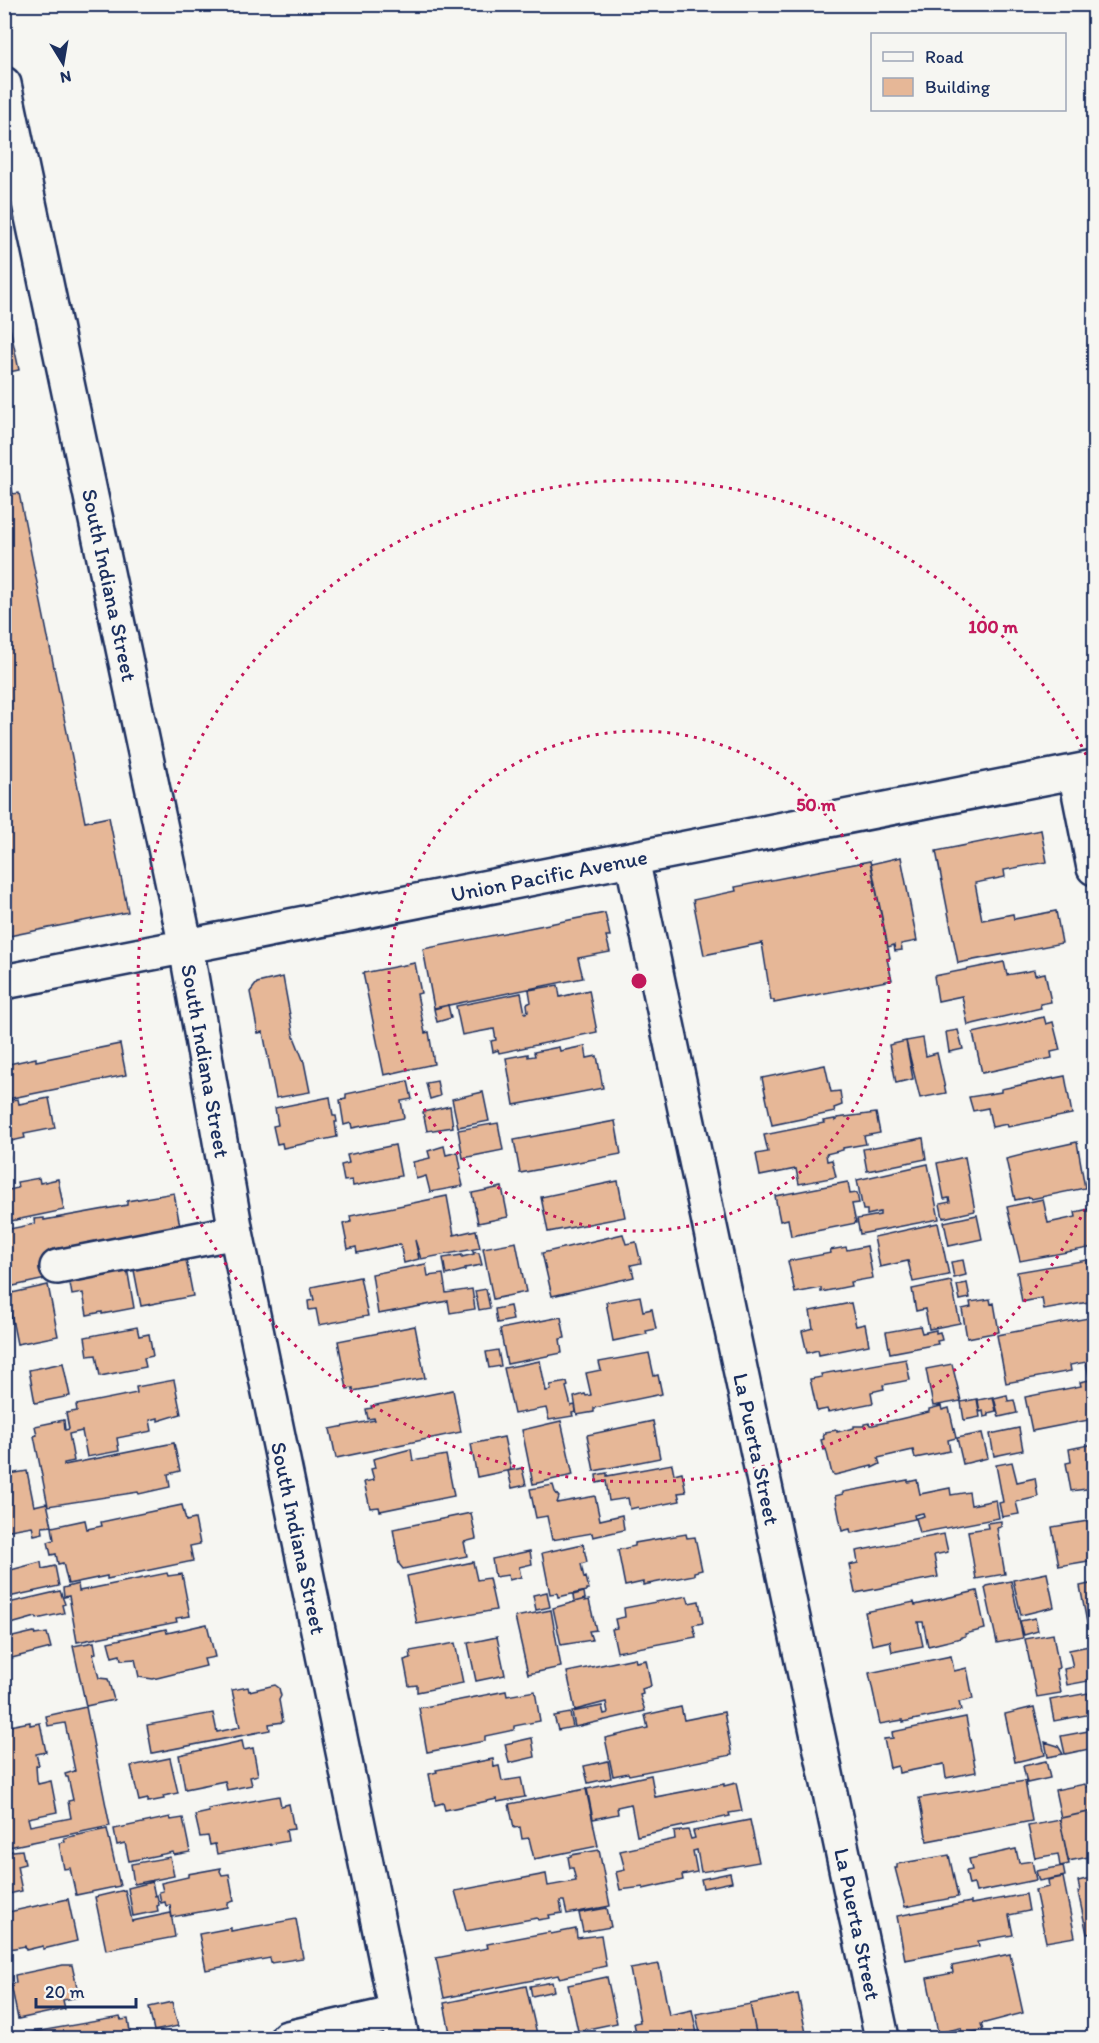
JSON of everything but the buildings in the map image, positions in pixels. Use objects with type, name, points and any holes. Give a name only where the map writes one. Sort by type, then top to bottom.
[{"type":"street","name":"South Indiana Street","points":[[4,84],[186,947],[236,1232],[400,2026]]},
{"type":"street","name":"Union Pacific Avenue","points":[[4,982],[1085,770]]},
{"type":"street","points":[[1085,770],[1095,868]]},
{"type":"street","name":"La Puerta Street","points":[[632,859],[882,2038]]},
{"type":"street","points":[[57,1267],[236,1232]]},
{"type":"street","points":[[287,2038],[400,2026]]}]
